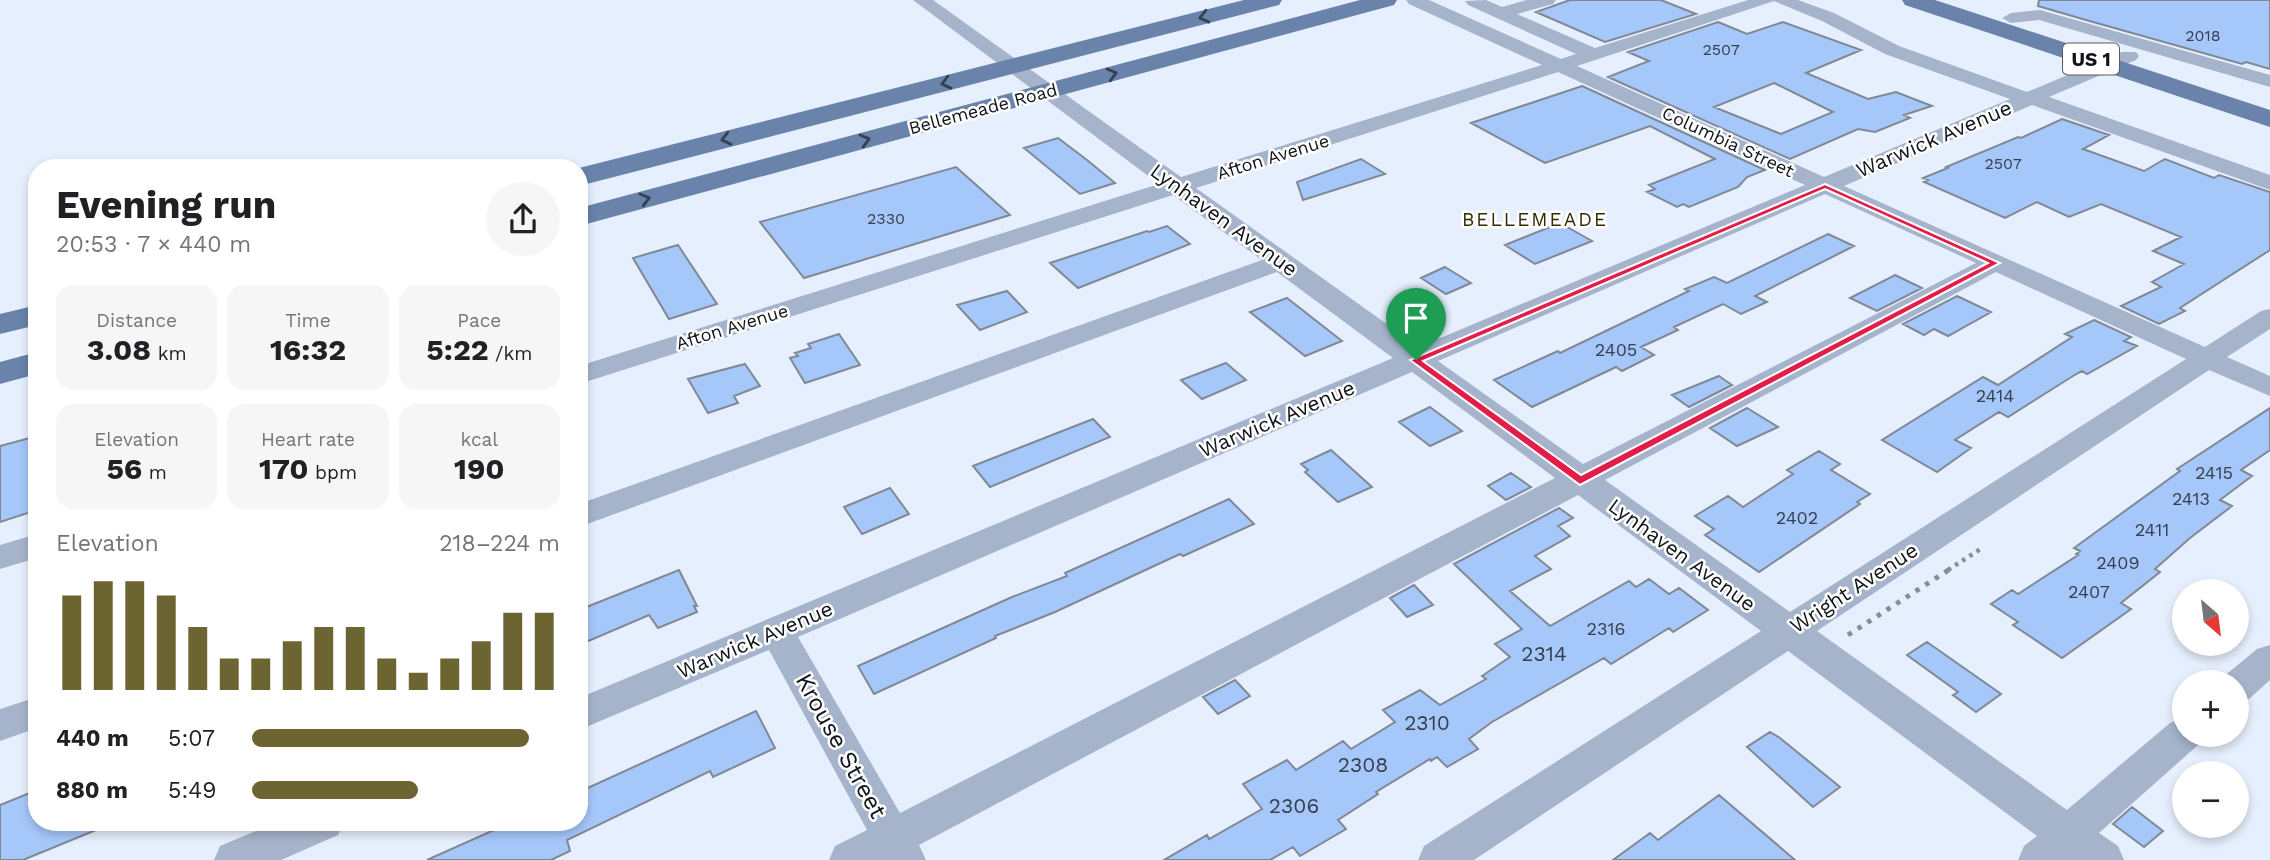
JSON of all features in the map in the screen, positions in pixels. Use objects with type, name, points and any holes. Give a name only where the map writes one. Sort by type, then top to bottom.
[{"type":"main road","name":"Bellemeade Road","points":[[588,175],[1270,0]]},
{"type":"main road","name":"Bellemeade Road","points":[[588,215],[1386,0]]},
{"type":"main road","name":"US 1","points":[[1913,0],[2119,61],[2270,119]]},
{"type":"main road","name":"US 1","points":[[1956,0],[2010,6],[2119,61],[2196,69],[2270,102]]},
{"type":"main road","points":[[0,324],[28,317]]},
{"type":"main road","points":[[0,373],[28,365]]},
{"type":"street","name":"Lynhaven Avenue","points":[[922,0],[1787,632],[2054,847],[2103,860]]},
{"type":"street","name":"Columbia Street","points":[[1415,0],[2270,387]]},
{"type":"street","points":[[1500,13],[1546,0]]},
{"type":"street","points":[[1828,0],[1850,8]]},
{"type":"street","points":[[1439,11],[1477,1],[1595,55]]},
{"type":"street","points":[[1763,1],[1850,28],[1892,50],[2270,183]]},
{"type":"street","name":"Afton Avenue","points":[[588,372],[1763,1]]},
{"type":"street","points":[[1704,4],[1727,13]]},
{"type":"street","points":[[2010,6],[2196,69],[2249,75],[2270,81]]},
{"type":"street","name":"Warwick Avenue","points":[[588,711],[2119,61]]},
{"type":"street","points":[[2249,75],[2263,68],[2270,69]]},
{"type":"street","points":[[588,513],[1281,262]]},
{"type":"street","points":[[850,860],[899,849],[1580,481],[1995,263]]},
{"type":"street","name":"Wright Avenue","points":[[1440,860],[2270,317]]},
{"type":"street","points":[[0,557],[28,549]]},
{"type":"street","name":"Krouse Street","points":[[776,631],[899,849]]},
{"type":"street","points":[[2249,677],[2270,659]]},
{"type":"street","points":[[0,725],[28,715]]},
{"type":"street","points":[[2054,847],[2172,744]]},
{"type":"street","points":[[235,860],[303,831]]},
{"type":"path","points":[[1844,644],[1845,637],[1982,548]]},
{"type":"building","points":[[1570,0],[1661,0],[1696,14],[1605,42],[1536,12]]},
{"type":"building","points":[[2039,0],[2270,0],[2270,69],[2246,62],[2242,64],[2038,6]]},
{"type":"building","points":[[1718,22],[1747,34],[1783,22],[1861,50],[1806,73],[1868,99],[1896,92],[1932,106],[1904,115],[1910,118],[1875,132],[1858,129],[1790,159],[1608,77],[1649,61],[1628,52]],"holes":[[[1774,83],[1833,112],[1781,134],[1714,107]]]},
{"type":"building","points":[[1582,86],[1765,170],[1747,177],[1738,187],[1689,207],[1683,204],[1677,207],[1647,192],[1655,189],[1649,185],[1715,159],[1650,126],[1545,163],[1471,123]]},
{"type":"building","points":[[2062,119],[2109,135],[2083,149],[2144,171],[2165,159],[2214,178],[2219,175],[2270,192],[2270,250],[2180,308],[2185,311],[2159,324],[2121,306],[2161,287],[2152,282],[2184,264],[2153,251],[2181,237],[2101,204],[2069,217],[2037,202],[2005,218],[1924,182],[1928,180],[1923,178],[1948,168],[1946,167]]},
{"type":"building","points":[[1058,138],[1115,183],[1080,194],[1024,148]]},
{"type":"building","points":[[1361,159],[1385,174],[1303,200],[1297,182]]},
{"type":"building","points":[[956,167],[1010,215],[804,278],[760,222]]},
{"type":"building","points":[[1560,223],[1592,241],[1535,264],[1505,245]]},
{"type":"building","points":[[1167,226],[1190,244],[1078,288],[1050,263],[1147,231]]},
{"type":"building","points":[[1828,234],[1854,246],[1755,296],[1767,302],[1741,314],[1723,304],[1674,327],[1678,330],[1641,347],[1654,355],[1622,371],[1616,367],[1532,407],[1494,380],[1558,351],[1560,353],[1689,291],[1685,289],[1714,277],[1727,283]]},
{"type":"building","points":[[678,245],[717,304],[669,319],[633,258]]},
{"type":"building","points":[[1445,267],[1471,283],[1446,294],[1421,278]]},
{"type":"building","points":[[1895,275],[1922,288],[1877,311],[1850,298]]},
{"type":"building","points":[[1007,291],[1027,312],[980,330],[957,305]]},
{"type":"building","points":[[1957,296],[1991,312],[1948,336],[1934,329],[1924,335],[1903,324]]},
{"type":"building","points":[[1287,298],[1342,341],[1305,356],[1250,312]]},
{"type":"building","points":[[2094,320],[2131,337],[2124,341],[2137,346],[2087,374],[2082,371],[2008,417],[1999,412],[1955,440],[1971,448],[1937,472],[1882,440],[1983,377],[1998,385],[2072,337],[2065,334]]},
{"type":"building","points":[[839,334],[860,365],[805,383],[790,358],[798,356],[795,353],[811,348],[808,344]]},
{"type":"building","points":[[1226,363],[1246,380],[1202,399],[1181,380]]},
{"type":"building","points":[[745,364],[760,386],[734,396],[738,403],[708,413],[688,379]]},
{"type":"building","points":[[1719,376],[1732,385],[1689,407],[1672,395]]},
{"type":"building","points":[[1430,407],[1462,431],[1430,446],[1399,422]]},
{"type":"building","points":[[1747,408],[1778,427],[1737,446],[1710,428]]},
{"type":"building","points":[[2270,408],[2270,450],[2241,470],[2252,476],[2220,500],[2232,506],[2190,538],[2155,569],[2160,572],[2121,603],[2131,609],[2062,658],[2013,625],[2018,622],[1991,604],[2012,590],[2018,594],[2078,555],[2076,554],[2080,551],[2074,548],[2180,471],[2177,469]]},
{"type":"building","points":[[1093,419],[1110,437],[990,487],[973,466]]},
{"type":"building","points":[[28,438],[28,513],[0,522],[0,446]]},
{"type":"building","points":[[1331,450],[1372,487],[1338,502],[1305,472],[1308,470],[1301,464]]},
{"type":"building","points":[[1819,451],[1840,464],[1831,470],[1870,494],[1857,502],[1860,504],[1759,572],[1705,535],[1714,529],[1695,516],[1728,496],[1743,507],[1793,474],[1787,470]]},
{"type":"building","points":[[1511,473],[1531,487],[1506,500],[1488,486]]},
{"type":"building","points":[[890,488],[909,514],[862,534],[844,507]]},
{"type":"building","points":[[1229,499],[1254,524],[995,636],[996,638],[874,694],[858,666],[1012,597],[1067,576],[1065,573]]},
{"type":"building","points":[[1559,508],[1573,518],[1558,526],[1570,536],[1535,556],[1551,569],[1510,591],[1550,626],[1629,581],[1636,587],[1649,579],[1669,594],[1679,588],[1708,610],[1673,632],[1669,628],[1611,664],[1604,658],[1492,722],[1469,739],[1478,749],[1447,767],[1437,757],[1431,761],[1430,759],[1376,792],[1378,794],[1338,820],[1346,829],[1300,856],[1293,847],[1270,860],[1164,860],[1207,835],[1209,839],[1262,809],[1243,784],[1287,760],[1296,770],[1343,741],[1351,749],[1395,722],[1383,710],[1420,690],[1440,705],[1486,679],[1482,676],[1510,657],[1495,644],[1522,629],[1454,564]]},
{"type":"building","points":[[679,570],[697,606],[694,606],[697,612],[658,628],[649,615],[588,641],[588,606]]},
{"type":"building","points":[[1414,585],[1433,605],[1407,617],[1390,598]]},
{"type":"building","points":[[1927,642],[2001,694],[1976,712],[1953,695],[1958,692],[1907,655]]},
{"type":"building","points":[[1235,680],[1250,696],[1218,714],[1203,697]]},
{"type":"building","points":[[756,711],[775,748],[713,777],[710,771],[588,830],[588,788]]},
{"type":"building","points":[[1770,732],[1840,787],[1813,807],[1747,747]]},
{"type":"building","points":[[28,794],[28,831],[94,831],[23,860],[0,860],[0,805]]},
{"type":"building","points":[[1719,795],[1795,860],[1613,860],[1650,833],[1658,840]]},
{"type":"building","points":[[2132,807],[2163,831],[2144,847],[2113,824]]},
{"type":"building","points":[[492,831],[586,831],[567,840],[570,851],[551,860],[427,860]]},
{"type":"district","name":"BELLEMEADE","points":[[1535,219]]},
{"type":"route","points":[[1825,186],[1995,263],[1580,481],[1416,360],[1825,186]]}]
